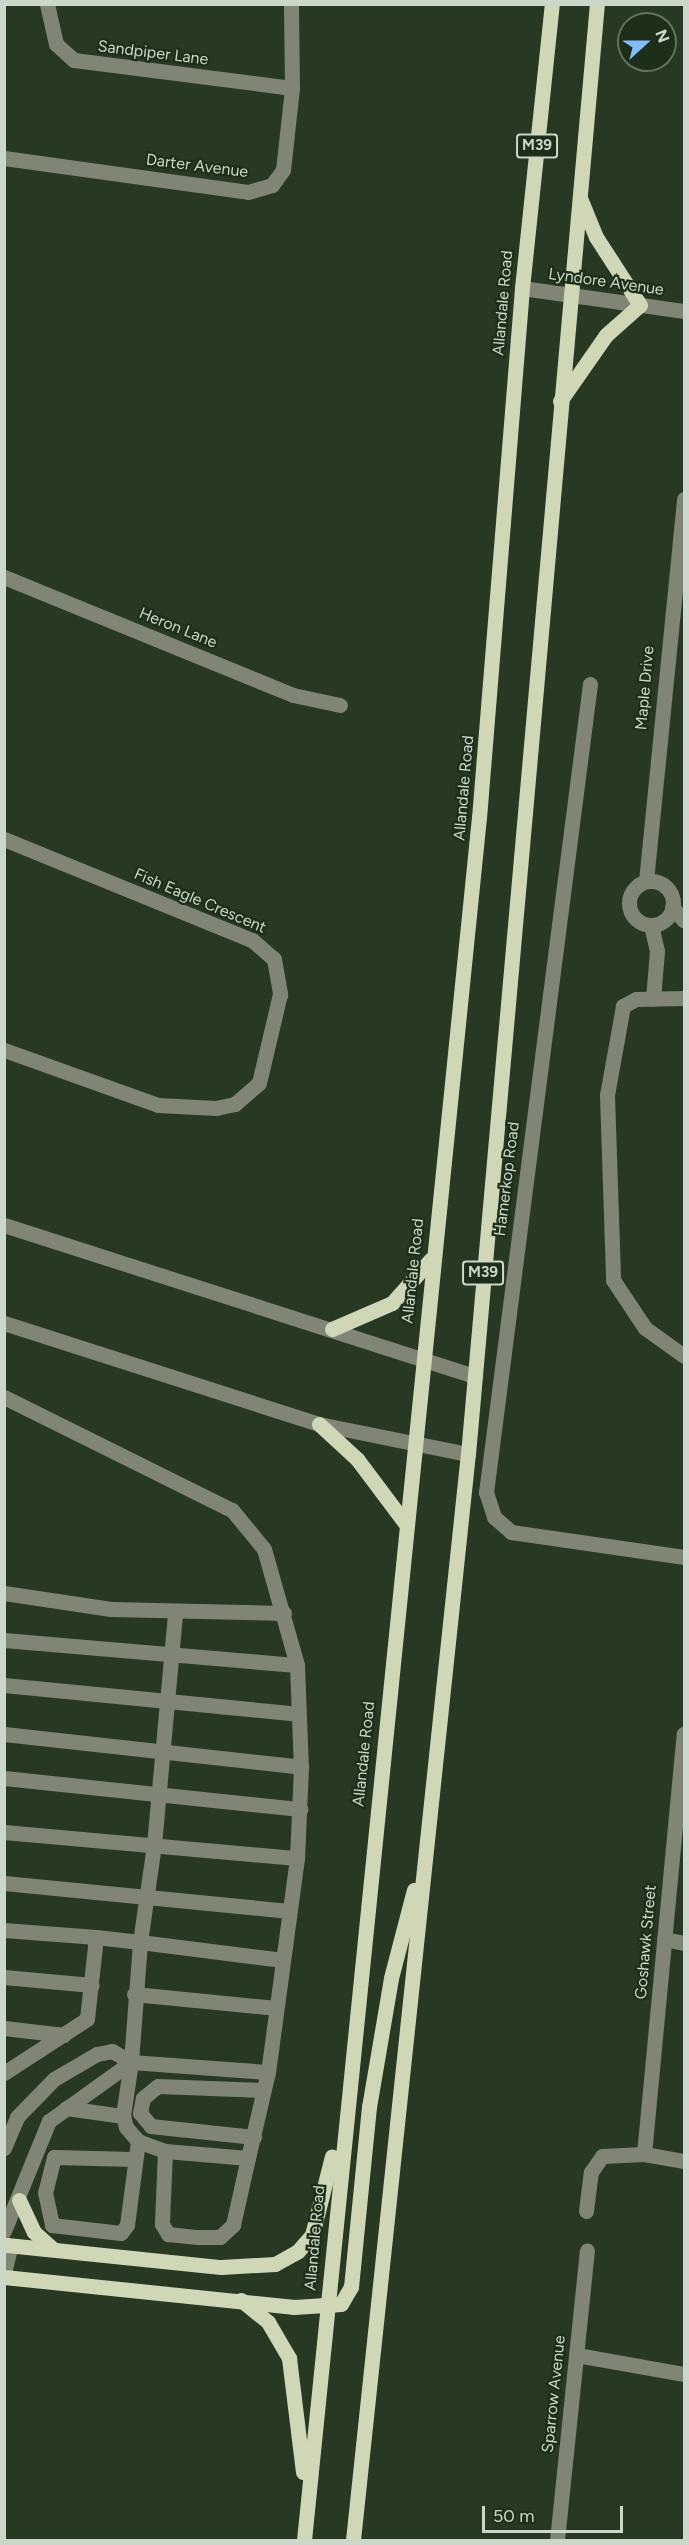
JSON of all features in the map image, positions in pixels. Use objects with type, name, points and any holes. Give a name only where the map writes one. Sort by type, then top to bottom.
[{"type":"main road","name":"Allandale Road","points":[[304,2541],[348,2075],[423,1359],[430,1259],[479,818],[522,288],[552,4]]},
{"type":"main road","name":"M39","points":[[353,2541],[468,1454],[558,403],[597,4]]},
{"type":"main road","points":[[558,403],[606,335],[640,305],[596,237],[579,194]]},
{"type":"main road","points":[[332,1329],[392,1303],[430,1259]]},
{"type":"main road","points":[[319,1424],[363,1466],[405,1523]]},
{"type":"main road","points":[[4,2275],[326,2308],[341,2304],[351,2287],[373,2083],[391,1978],[427,1840]]},
{"type":"main road","points":[[5,2239],[52,2248],[253,2268],[291,2256],[312,2235],[322,2209],[348,2075]]},
{"type":"main road","points":[[19,2200],[34,2232],[52,2248]]},
{"type":"main road","points":[[239,2299],[268,2322],[289,2358],[307,2511]]},
{"type":"street","name":"Sandpiper Lane","points":[[47,4],[56,44],[74,60],[292,88]]},
{"type":"street","name":"Darter Avenue","points":[[4,158],[261,190],[272,185],[283,170],[292,88],[291,4]]},
{"type":"street","name":"Lyndore Avenue","points":[[522,288],[684,311]]},
{"type":"street","name":"Maple Drive","points":[[646,881],[684,499]]},
{"type":"street","name":"Heron Lane","points":[[4,577],[292,695],[340,705]]},
{"type":"street","name":"Hamerkop Road","points":[[590,684],[486,1492],[494,1517],[511,1532],[684,1557]]},
{"type":"street","name":"Fish Eagle Crescent","points":[[4,839],[252,940],[274,959],[280,988],[265,1070],[250,1093],[226,1106],[158,1105],[4,1050]]},
{"type":"street","points":[[672,907],[665,920],[651,925],[632,916],[628,902],[633,889],[646,881],[665,886],[672,907],[684,921]]},
{"type":"street","points":[[651,925],[657,951],[653,999]]},
{"type":"street","points":[[684,998],[653,999],[623,1006],[607,1095],[611,1262],[618,1292],[645,1328],[684,1356]]},
{"type":"street","points":[[4,1225],[475,1376]]},
{"type":"street","points":[[4,1323],[319,1424],[468,1454]]},
{"type":"street","points":[[4,1397],[232,1510],[264,1550],[284,1613],[297,1665],[302,1767],[297,1858],[290,1911],[268,2072],[262,2090],[254,2137],[233,2225],[220,2237],[168,2234],[162,2224],[165,2151]]},
{"type":"street","points":[[4,1593],[175,1613],[284,1613]]},
{"type":"street","points":[[175,1613],[156,1797],[154,1845],[134,1994],[131,2062],[123,2116],[138,2141],[165,2151],[248,2158]]},
{"type":"street","points":[[4,1640],[172,1657],[297,1665]]},
{"type":"street","points":[[4,1685],[167,1705],[298,1714]]},
{"type":"street","points":[[4,1734],[302,1767]]},
{"type":"street","name":"Goshawk Street","points":[[644,2154],[684,1734]]},
{"type":"street","points":[[4,1778],[156,1797],[300,1809]]},
{"type":"street","points":[[4,1832],[297,1858]]},
{"type":"street","points":[[4,1883],[290,1911]]},
{"type":"street","points":[[4,1930],[96,1937],[283,1960]]},
{"type":"street","points":[[4,2073],[87,2019],[96,1937]]},
{"type":"street","points":[[664,1939],[684,1942]]},
{"type":"street","points":[[4,1977],[92,1985]]},
{"type":"street","points":[[134,1994],[276,2008]]},
{"type":"street","points":[[4,2028],[64,2035]]},
{"type":"street","points":[[4,2148],[17,2117],[54,2079],[97,2054],[112,2051],[131,2062],[268,2072]]},
{"type":"street","points":[[4,2275],[5,2239],[49,2121],[131,2062]]},
{"type":"street","points":[[254,2137],[151,2126],[140,2113],[143,2098],[158,2086],[262,2090]]},
{"type":"street","points":[[66,2108],[123,2116]]},
{"type":"street","points":[[133,2159],[54,2157],[45,2192],[52,2225],[112,2235],[127,2225],[133,2159],[138,2141]]},
{"type":"street","points":[[586,2211],[598,2160],[644,2154],[684,2162]]},
{"type":"street","name":"Sparrow Avenue","points":[[557,2541],[587,2251]]},
{"type":"street","points":[[577,2355],[684,2374]]}]
